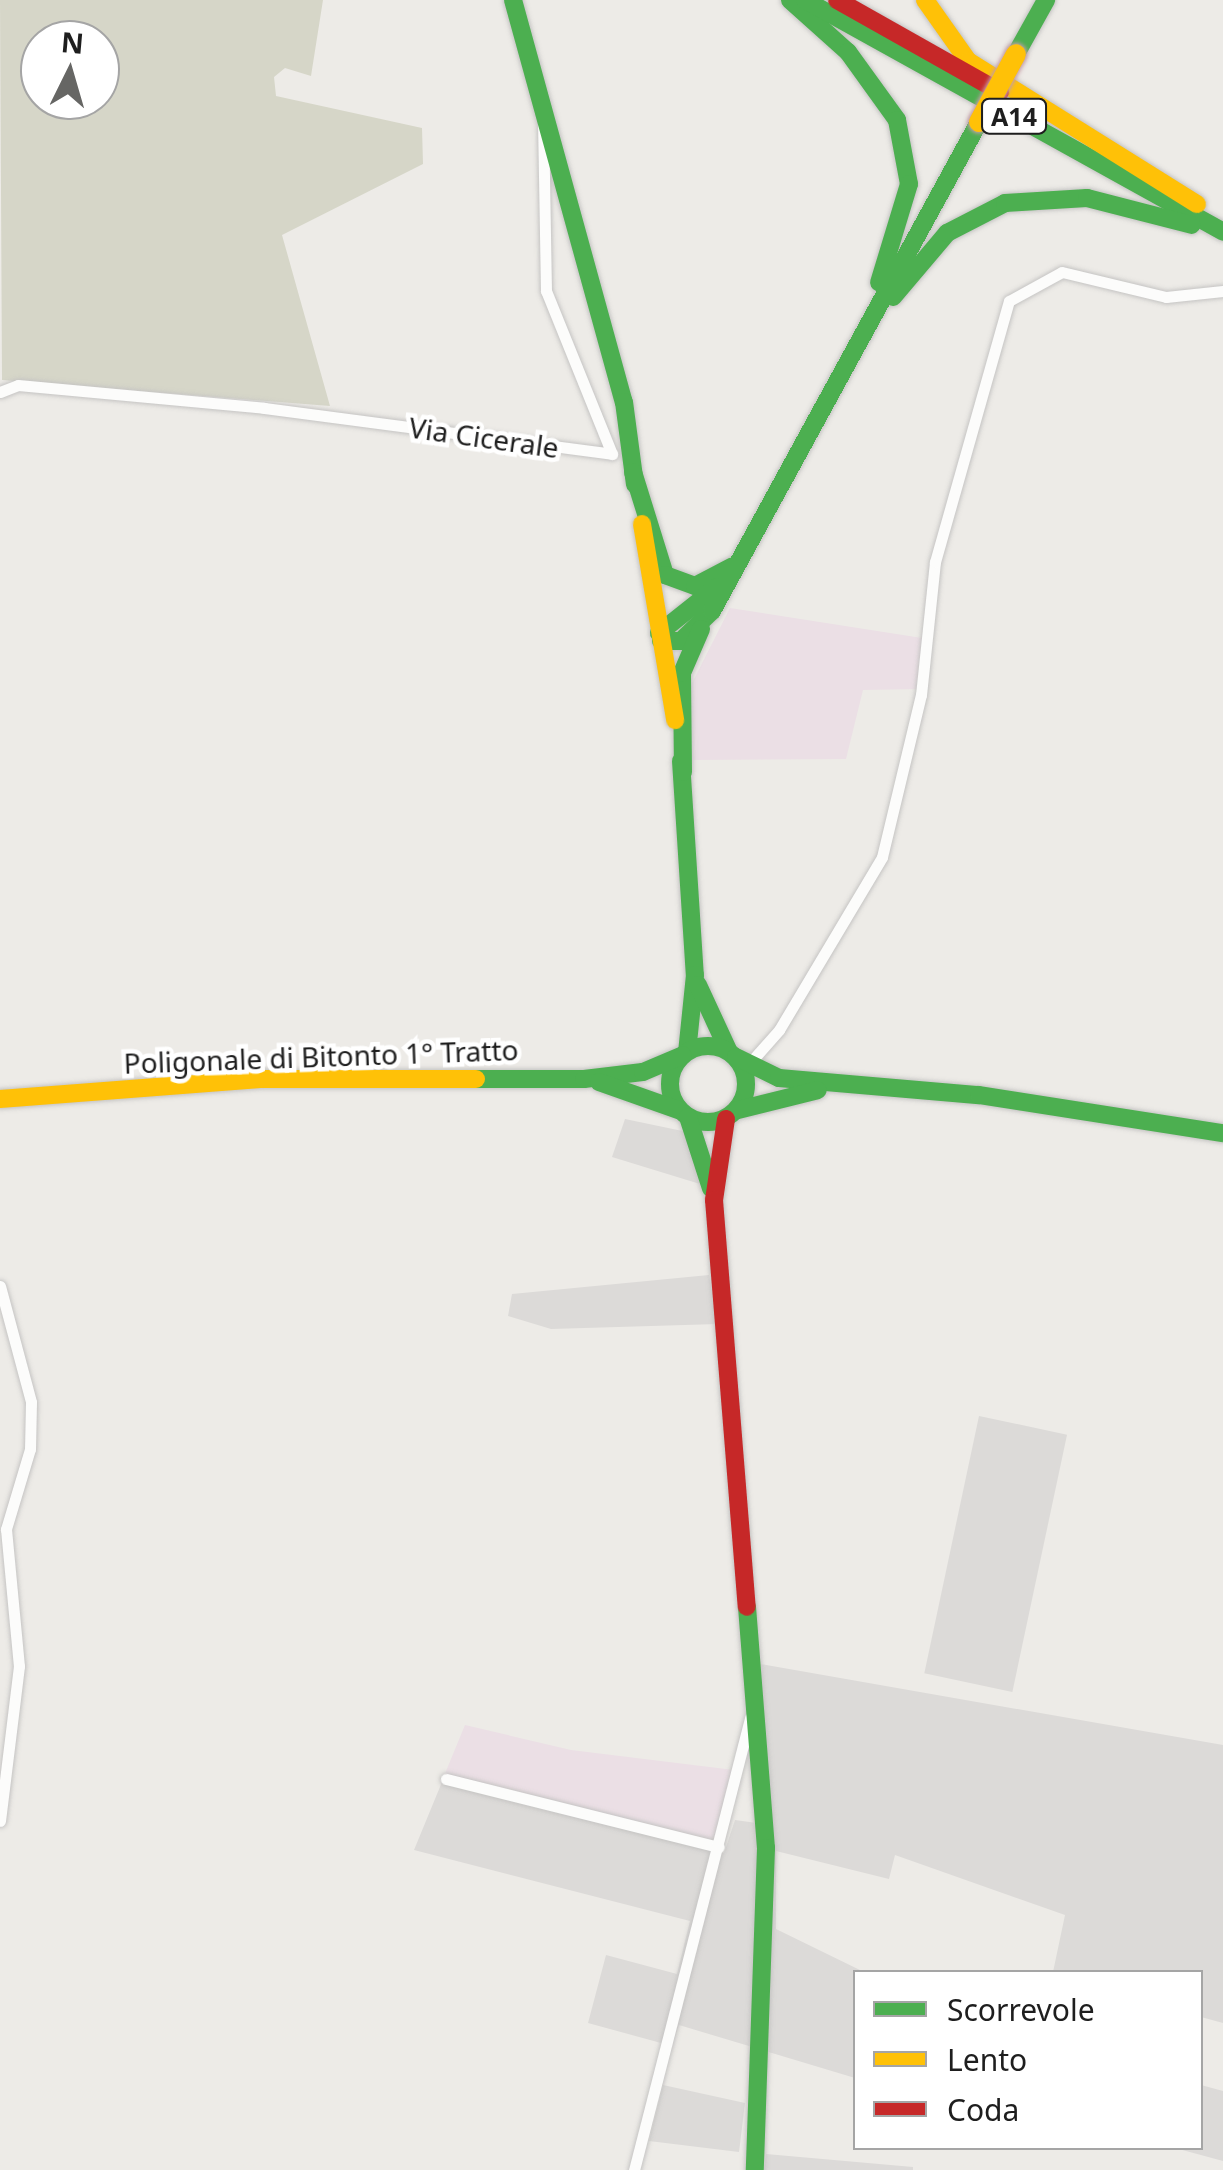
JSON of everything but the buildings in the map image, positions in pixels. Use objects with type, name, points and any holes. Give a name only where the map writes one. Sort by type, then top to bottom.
[{"type":"main road","points":[[513,0],[624,402],[683,772]]},
{"type":"main road","name":"A14","points":[[790,0],[869,75],[906,152],[905,212],[863,333]]},
{"type":"main road","name":"A14","points":[[805,0],[1223,234]]},
{"type":"main road","name":"A14","points":[[838,0],[1223,219]]},
{"type":"main road","name":"A14","points":[[924,0],[968,61],[1203,208]]},
{"type":"main road","name":"A14","points":[[742,554],[1046,0]]},
{"type":"main road","name":"A14","points":[[863,333],[937,243],[1005,203],[1101,200],[1223,234]]},
{"type":"main road","points":[[634,472],[665,575],[695,586],[726,573]]},
{"type":"main road","points":[[660,637],[742,554]]},
{"type":"main road","points":[[742,554],[682,672],[683,772],[695,976],[685,1054],[670,1089],[686,1115],[714,1200],[754,1694],[767,1934],[755,2170]]},
{"type":"main road","points":[[660,637],[681,640],[706,621]]},
{"type":"main road","points":[[695,976],[737,1058],[746,1090],[731,1115],[714,1200]]},
{"type":"main road","points":[[584,1078],[642,1072],[685,1054],[737,1058],[848,1085],[979,1095],[1223,1133]]},
{"type":"main road","points":[[584,1078],[686,1115],[731,1115],[775,1094],[848,1085]]},
{"type":"main road","name":"Poligonale di Bitonto 1° Tratto","points":[[0,1099],[260,1079],[584,1078]]},
{"type":"street","name":"Via Cicerale","points":[[0,392],[18,385],[264,408],[612,454],[546,291],[544,109]]},
{"type":"street","points":[[737,1058],[857,909],[882,858],[921,695],[935,562],[1008,301],[1062,272],[1166,297],[1223,291]]},
{"type":"street","points":[[0,1286],[30,1433],[6,1529],[19,1666],[0,1821]]},
{"type":"street","points":[[634,2170],[719,1847],[754,1694]]},
{"type":"street","points":[[446,1779],[719,1847]]},
{"type":"shaded area","points":[[0,0],[323,0],[311,76],[285,68],[274,77],[276,96],[422,128],[423,164],[282,235],[330,406],[2,380]]},
{"type":"shaded area","points":[[730,608],[922,638],[919,689],[863,690],[846,759],[691,760],[686,695]]},
{"type":"shaded area","points":[[625,1119],[692,1133],[700,1184],[612,1157]]},
{"type":"shaded area","points":[[709,1275],[718,1324],[551,1329],[508,1316],[512,1294]]},
{"type":"shaded area","points":[[979,1416],[1067,1435],[1012,1692],[924,1673]]},
{"type":"shaded area","points":[[760,1664],[1223,1745],[1223,2023],[1203,2018],[1203,1970],[1053,1970],[1065,1915],[895,1855],[889,1879],[776,1851],[776,1929],[860,1970],[853,1970],[853,2077],[679,2025],[672,2046],[588,2023],[606,1955],[677,1974],[690,1921],[414,1850],[442,1782],[724,1853],[735,1820],[771,1825]]},
{"type":"shaded area","points":[[465,1725],[571,1750],[734,1770],[714,1842],[444,1776]]},
{"type":"shaded area","points":[[663,2085],[745,2103],[739,2152],[649,2141]]},
{"type":"shaded area","points":[[1203,2086],[1223,2091],[1223,2161],[1182,2150],[1203,2150]]},
{"type":"shaded area","points":[[766,2154],[913,2167],[913,2170],[764,2170]]},
{"type":"traffic: fast","points":[[513,0],[624,402],[635,484]]},
{"type":"traffic: fast","points":[[790,0],[848,52],[897,120],[909,184],[879,283]]},
{"type":"traffic: fast","points":[[805,0],[1223,232]]},
{"type":"traffic: fast","points":[[1016,54],[1046,0]]},
{"type":"traffic: fast","points":[[661,641],[681,641],[712,611],[979,122]]},
{"type":"traffic: fast","points":[[893,297],[947,233],[1005,203],[1087,198],[1192,225]]},
{"type":"traffic: fast","points":[[633,472],[665,575],[695,586],[731,567]]},
{"type":"traffic: fast","points":[[659,633],[717,587]]},
{"type":"traffic: fast","points":[[683,772],[682,673],[701,629]]},
{"type":"traffic: fast","points":[[681,761],[695,975],[687,1052]]},
{"type":"traffic: fast","points":[[698,985],[728,1050]]},
{"type":"traffic: fast","points":[[708,1046],[735,1057],[746,1084],[735,1111],[708,1122],[681,1111],[670,1084],[681,1057],[708,1046]]},
{"type":"traffic: fast","points":[[476,1079],[584,1079],[643,1072],[683,1055]]},
{"type":"traffic: fast","points":[[736,1057],[779,1078],[979,1095],[1223,1133]]},
{"type":"traffic: fast","points":[[599,1082],[678,1110]]},
{"type":"traffic: fast","points":[[738,1110],[818,1090]]},
{"type":"traffic: fast","points":[[688,1117],[711,1188]]},
{"type":"traffic: fast","points":[[747,1607],[766,1848],[755,2170]]},
{"type":"traffic: slow","points":[[925,0],[968,61],[1197,204]]},
{"type":"traffic: slow","points":[[979,122],[1016,54]]},
{"type":"traffic: slow","points":[[642,524],[675,720]]},
{"type":"traffic: slow","points":[[0,1099],[260,1079],[476,1079]]},
{"type":"traffic: jam","points":[[837,0],[1000,92]]},
{"type":"traffic: jam","points":[[726,1119],[714,1200],[747,1607]]}]
